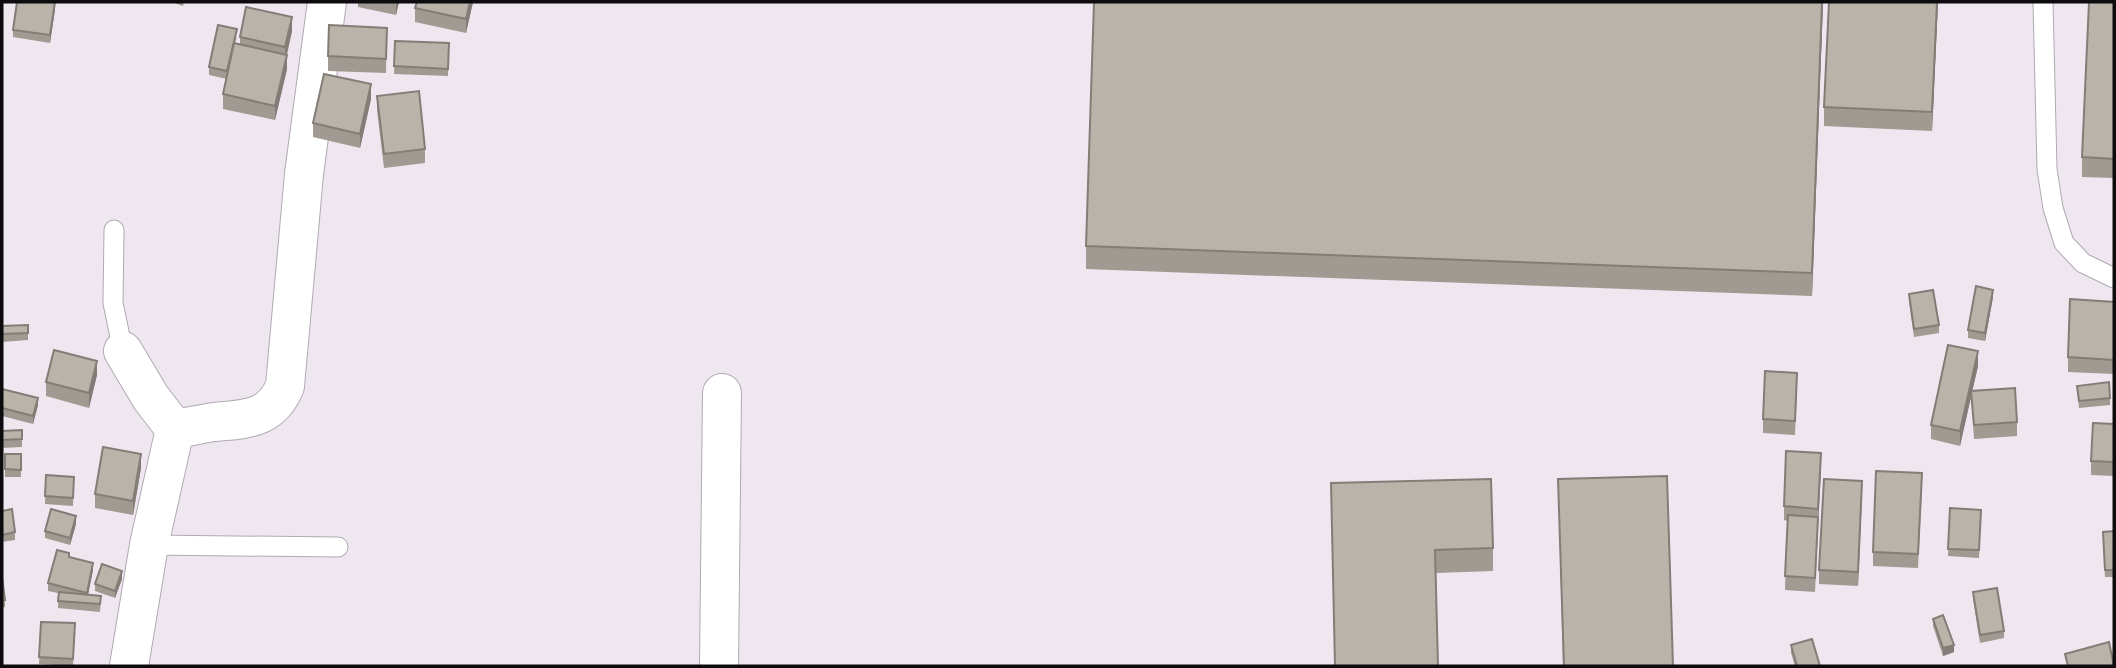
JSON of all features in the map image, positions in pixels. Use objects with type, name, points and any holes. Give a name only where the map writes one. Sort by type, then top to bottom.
[{"type":"street","points":[[175,429],[254,418],[270,409],[280,399],[286,379],[304,174],[327,2]]},
{"type":"street","points":[[123,351],[150,398],[175,429]]},
{"type":"street","points":[[719,666],[722,393]]},
{"type":"street","points":[[130,666],[149,545],[175,429]]},
{"type":"lane","points":[[2043,2],[2047,169],[2053,208],[2064,243],[2083,263],[2114,278]]},
{"type":"lane","points":[[114,230],[113,303],[123,351]]},
{"type":"lane","points":[[149,545],[338,547]]},
{"type":"building","points":[[17,2],[55,2],[50,35],[13,30]]},
{"type":"building","points":[[417,2],[470,2],[466,19],[415,8]]},
{"type":"building","points":[[1094,2],[1822,2],[1812,273],[1086,246]]},
{"type":"building","points":[[1829,2],[1937,2],[1932,112],[1824,107]]},
{"type":"building","points":[[2089,2],[2114,2],[2114,159],[2082,157]]},
{"type":"building","points":[[246,7],[292,17],[285,47],[240,37]]},
{"type":"building","points":[[218,25],[237,29],[227,71],[209,67]]},
{"type":"building","points":[[329,25],[387,28],[386,59],[328,56]]},
{"type":"building","points":[[395,41],[449,43],[448,69],[394,66]]},
{"type":"building","points":[[234,43],[287,55],[275,106],[223,94]]},
{"type":"building","points":[[324,74],[371,84],[360,134],[313,123]]},
{"type":"building","points":[[419,91],[425,149],[384,154],[377,96]]},
{"type":"building","points":[[1976,286],[1993,290],[1985,333],[1968,330]]},
{"type":"building","points":[[1933,290],[1939,325],[1914,329],[1909,294]]},
{"type":"building","points":[[2070,299],[2114,302],[2114,360],[2068,357]]},
{"type":"building","points":[[28,325],[28,333],[2,334],[2,326]]},
{"type":"building","points":[[1948,345],[1978,351],[1960,431],[1931,425]]},
{"type":"building","points":[[54,350],[97,361],[89,393],[46,382]]},
{"type":"building","points":[[1765,371],[1797,373],[1795,421],[1763,419]]},
{"type":"building","points":[[2109,382],[2110,398],[2079,401],[2077,386]]},
{"type":"building","points":[[2015,388],[2017,422],[1974,425],[1971,391]]},
{"type":"building","points":[[2,389],[38,398],[33,416],[2,408]]},
{"type":"building","points":[[2093,423],[2114,424],[2114,462],[2091,461]]},
{"type":"building","points":[[22,430],[22,439],[2,440],[2,431]]},
{"type":"building","points":[[103,447],[141,454],[133,501],[95,494]]},
{"type":"building","points":[[1786,451],[1821,453],[1818,509],[1784,506]]},
{"type":"building","points":[[5,454],[21,454],[21,470],[5,469]]},
{"type":"building","points":[[1876,471],[1922,473],[1918,554],[1873,552]]},
{"type":"building","points":[[46,475],[74,477],[73,498],[45,496]]},
{"type":"building","points":[[1667,476],[1673,666],[1564,666],[1558,479]]},
{"type":"building","points":[[1491,479],[1493,548],[1435,550],[1438,666],[1335,666],[1331,483]]},
{"type":"building","points":[[1824,479],[1862,481],[1858,572],[1819,570]]},
{"type":"building","points":[[1950,508],[1981,510],[1979,550],[1948,549]]},
{"type":"building","points":[[12,509],[15,532],[2,535],[2,511]]},
{"type":"building","points":[[51,509],[76,516],[70,538],[45,531]]},
{"type":"building","points":[[1788,515],[1818,517],[1815,578],[1785,576]]},
{"type":"building","points":[[2114,531],[2114,570],[2105,570],[2103,532]]},
{"type":"building","points":[[57,550],[69,553],[69,557],[93,563],[87,593],[48,583]]},
{"type":"building","points":[[102,564],[122,571],[115,591],[95,584]]},
{"type":"building","points":[[2,577],[5,600],[2,600]]},
{"type":"building","points":[[1997,588],[2004,631],[1980,635],[1973,592]]},
{"type":"building","points":[[59,592],[101,596],[100,604],[58,601]]},
{"type":"building","points":[[1943,615],[1954,645],[1943,648],[1933,619]]},
{"type":"building","points":[[41,622],[75,623],[73,659],[39,657]]},
{"type":"building","points":[[1812,639],[1820,666],[1797,666],[1791,645]]},
{"type":"building","points":[[2109,642],[2114,666],[2068,666],[2065,654]]}]
